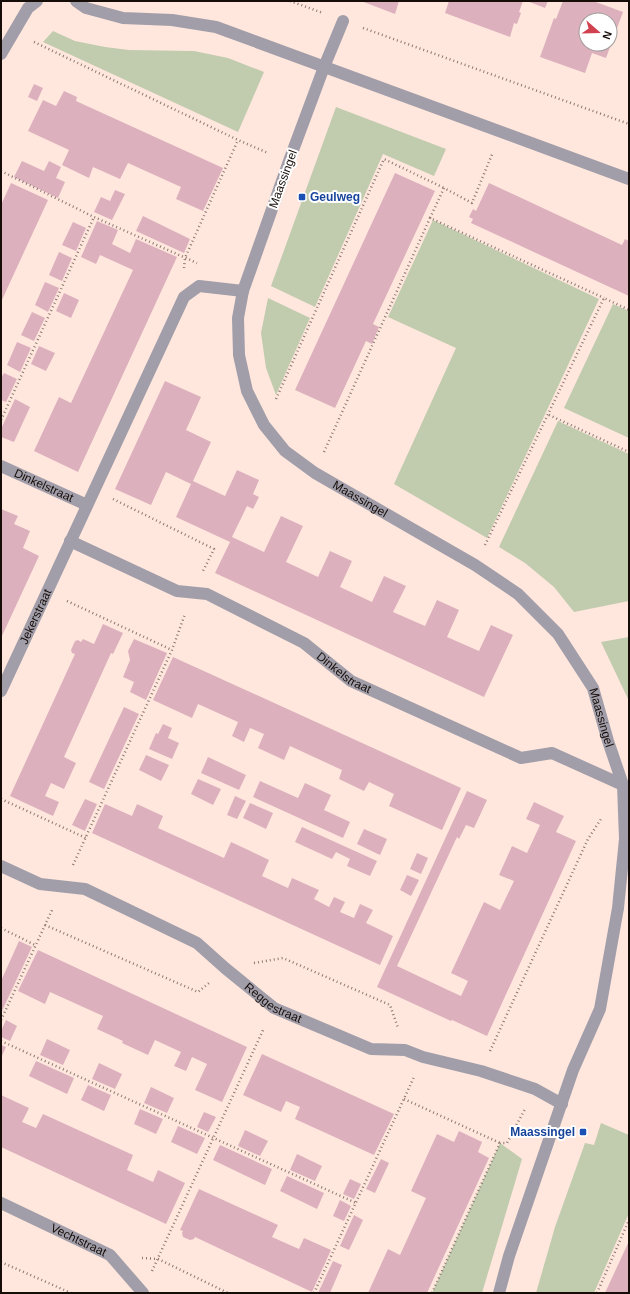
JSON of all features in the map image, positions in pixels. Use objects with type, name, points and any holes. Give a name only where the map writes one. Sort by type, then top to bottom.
[{"type":"street","points":[[1,54],[28,8],[37,1]]},
{"type":"street","points":[[76,1],[86,8],[123,18],[172,20],[216,27],[629,179]]},
{"type":"street","name":"Maassingel","points":[[343,21],[289,161],[243,291],[238,318],[239,355],[247,391],[264,425],[285,451],[315,473],[475,565],[518,594],[558,634],[593,688],[608,741],[623,785],[626,839],[618,908],[600,1009],[573,1070],[509,1256],[499,1293]]},
{"type":"street","points":[[70,541],[184,297],[199,286],[243,291]]},
{"type":"street","name":"Dinkelstraat","points":[[1,466],[87,505]]},
{"type":"street","name":"Dinkelstraat","points":[[70,541],[177,591],[207,594],[304,643],[351,681],[521,758],[552,753],[623,785]]},
{"type":"street","name":"Jekerstraat","points":[[1,691],[70,541]]},
{"type":"street","name":"Reggestraat","points":[[1,866],[40,884],[85,889],[197,943],[274,1008],[371,1049],[405,1050],[424,1057],[481,1070],[535,1089],[562,1104]]},
{"type":"street","name":"Vechtstraat","points":[[1,1203],[110,1255],[143,1293]]},
{"type":"path","points":[[290,1],[629,124]]},
{"type":"path","points":[[13,32],[238,140],[289,161]]},
{"type":"path","points":[[264,425],[384,159],[472,203],[502,132]]},
{"type":"path","points":[[184,297],[185,258],[238,140]]},
{"type":"path","points":[[1,171],[94,217],[198,264]]},
{"type":"path","points":[[315,473],[444,188]]},
{"type":"path","points":[[1,420],[94,217]]},
{"type":"path","points":[[430,218],[629,310]]},
{"type":"path","points":[[475,565],[549,415],[604,298]]},
{"type":"path","points":[[549,415],[629,452]]},
{"type":"path","points":[[1,1020],[172,650],[192,593],[214,549],[95,490]]},
{"type":"path","points":[[46,592],[172,650]]},
{"type":"path","points":[[1,799],[86,838]]},
{"type":"path","points":[[481,1070],[588,839],[604,815]]},
{"type":"path","points":[[1,928],[35,945]]},
{"type":"path","points":[[143,1293],[274,1008]]},
{"type":"path","points":[[1,1041],[356,1203]]},
{"type":"path","points":[[314,1293],[424,1057]]},
{"type":"path","points":[[404,1100],[500,1143],[508,1143],[535,1089]]},
{"type":"path","points":[[432,1293],[500,1143]]},
{"type":"path","points":[[597,1293],[629,1220]]},
{"type":"path","points":[[110,1255],[158,1259],[228,1293]]},
{"type":"path","points":[[1,1262],[71,1293]]},
{"type":"green space","points":[[53,31],[75,41],[105,47],[129,50],[194,51],[228,58],[264,72],[238,132],[43,42]]},
{"type":"green space","points":[[336,107],[446,149],[434,176],[383,154],[315,307],[271,286]]},
{"type":"green space","points":[[433,220],[599,299],[487,538],[394,484],[456,348],[388,317]]},
{"type":"green space","points":[[268,298],[310,318],[276,395],[266,368],[261,333]]},
{"type":"green space","points":[[613,304],[629,311],[629,438],[564,408]]},
{"type":"green space","points":[[558,421],[629,454],[629,601],[574,612],[554,587],[525,563],[499,547]]},
{"type":"green space","points":[[629,637],[629,701],[601,642]]},
{"type":"green space","points":[[601,1123],[629,1135],[629,1213],[594,1293],[536,1293],[555,1227],[585,1143],[594,1145]]},
{"type":"green space","points":[[500,1143],[522,1159],[482,1293],[432,1293]]},
{"type":"building","points":[[361,1],[399,1],[395,14]]},
{"type":"building","points":[[449,1],[523,1],[519,12],[521,13],[517,24],[514,23],[510,37],[445,13]]},
{"type":"building","points":[[527,1],[548,1],[545,8]]},
{"type":"building","points":[[563,1],[593,1],[623,12],[618,26],[618,12],[578,12],[578,52],[608,52],[606,58],[592,53],[585,73],[540,57],[554,18],[556,19]]},
{"type":"building","points":[[34,84],[43,88],[37,101],[28,97]]},
{"type":"building","points":[[64,91],[77,97],[76,101],[223,168],[203,211],[176,199],[181,187],[128,163],[120,179],[93,167],[89,178],[62,165],[69,150],[28,131],[43,100],[56,106]]},
{"type":"building","points":[[22,161],[44,171],[49,161],[61,167],[56,178],[65,182],[58,198],[14,177]]},
{"type":"building","points":[[395,173],[435,191],[373,324],[379,327],[372,344],[366,341],[335,408],[295,390]]},
{"type":"building","points":[[11,183],[48,200],[1,302],[1,205]]},
{"type":"building","points":[[489,183],[622,245],[625,239],[629,241],[629,296],[471,223],[473,219],[469,217],[473,209],[476,211]]},
{"type":"building","points":[[115,190],[125,194],[112,220],[94,212],[101,197],[110,201]]},
{"type":"building","points":[[143,216],[190,239],[184,253],[136,231]]},
{"type":"building","points":[[97,221],[118,230],[112,244],[130,253],[136,239],[177,257],[78,472],[34,451],[59,397],[71,403],[133,270],[100,255],[96,264],[81,257]]},
{"type":"building","points":[[73,222],[86,228],[76,251],[62,245]]},
{"type":"building","points":[[59,252],[72,258],[62,281],[49,275]]},
{"type":"building","points":[[45,282],[59,288],[48,312],[35,305]]},
{"type":"building","points":[[64,293],[79,300],[71,318],[56,311]]},
{"type":"building","points":[[32,312],[45,318],[34,341],[21,335]]},
{"type":"building","points":[[17,342],[31,348],[20,372],[7,365]]},
{"type":"building","points":[[39,346],[55,353],[46,371],[31,364]]},
{"type":"building","points":[[4,373],[17,379],[6,402],[1,400],[1,378]]},
{"type":"building","points":[[165,381],[201,397],[186,430],[211,442],[193,481],[225,496],[237,470],[259,480],[253,494],[259,497],[253,509],[247,506],[232,537],[264,552],[281,516],[303,526],[286,562],[318,577],[330,551],[352,561],[340,587],[372,602],[384,576],[406,586],[393,612],[425,626],[437,600],[459,610],[447,637],[479,651],[491,625],[513,635],[484,697],[215,573],[230,542],[176,517],[191,484],[166,472],[151,505],[115,489]]},
{"type":"building","points":[[15,399],[30,407],[14,442],[1,437],[1,429]]},
{"type":"building","points":[[1,509],[18,516],[14,524],[30,531],[23,548],[39,556],[1,638]]},
{"type":"building","points":[[103,624],[123,633],[113,654],[111,653],[64,757],[76,763],[64,789],[51,783],[45,796],[59,802],[53,816],[10,796],[75,654],[72,653],[71,650],[75,641],[78,640],[81,642],[83,639],[94,644]]},
{"type":"building","points":[[134,639],[167,653],[146,700],[130,692],[134,682],[123,677],[130,660],[128,651]]},
{"type":"building","points":[[173,657],[461,788],[442,830],[389,806],[394,794],[369,782],[364,791],[339,779],[342,770],[290,746],[284,760],[258,748],[264,734],[250,728],[244,742],[232,736],[238,722],[198,704],[192,718],[153,700]]},
{"type":"building","points":[[124,707],[139,714],[104,789],[89,782]]},
{"type":"building","points":[[163,724],[172,728],[168,738],[179,743],[172,759],[149,749],[156,733],[158,734]]},
{"type":"building","points":[[146,755],[169,765],[161,781],[139,770]]},
{"type":"building","points":[[208,757],[246,775],[239,790],[201,773]]},
{"type":"building","points":[[198,779],[221,789],[213,805],[191,794]]},
{"type":"building","points":[[260,781],[298,798],[305,783],[331,795],[324,810],[350,822],[343,838],[253,797]]},
{"type":"building","points":[[467,791],[487,800],[474,828],[466,825],[459,839],[457,837],[397,966],[450,991],[461,996],[468,981],[451,973],[484,902],[500,910],[514,881],[499,875],[512,846],[527,853],[540,825],[526,819],[534,802],[564,816],[556,832],[576,841],[487,1036],[377,987]]},
{"type":"building","points":[[235,796],[246,801],[237,819],[227,815]]},
{"type":"building","points":[[85,799],[97,804],[85,831],[72,825]]},
{"type":"building","points":[[250,803],[273,813],[266,829],[243,818]]},
{"type":"building","points":[[105,804],[132,816],[137,804],[163,816],[158,828],[224,858],[231,842],[269,860],[262,876],[288,888],[292,878],[319,890],[314,899],[329,907],[334,897],[345,902],[340,912],[354,918],[360,904],[373,910],[366,923],[393,936],[380,965],[92,833]]},
{"type":"building","points":[[302,827],[377,861],[370,876],[347,866],[350,859],[336,852],[332,859],[295,842]]},
{"type":"building","points":[[364,829],[387,839],[380,855],[357,844]]},
{"type":"building","points":[[417,853],[428,858],[421,874],[410,869]]},
{"type":"building","points":[[407,875],[419,880],[411,896],[400,890]]},
{"type":"building","points":[[19,941],[32,947],[1,1013],[1,981]]},
{"type":"building","points":[[38,950],[247,1047],[222,1102],[195,1090],[207,1064],[192,1057],[186,1071],[174,1066],[181,1052],[155,1040],[148,1055],[97,1029],[103,1016],[50,992],[45,1004],[18,991]]},
{"type":"building","points":[[6,1020],[17,1026],[10,1041],[1,1037],[1,1031]]},
{"type":"building","points":[[47,1039],[70,1050],[63,1065],[40,1055]]},
{"type":"building","points":[[1,1045],[6,1047],[1,1058]]},
{"type":"building","points":[[262,1054],[394,1114],[374,1155],[295,1119],[300,1107],[286,1101],[281,1112],[243,1095]]},
{"type":"building","points":[[36,1061],[74,1078],[67,1094],[29,1076]]},
{"type":"building","points":[[99,1063],[122,1074],[115,1089],[92,1079]]},
{"type":"building","points":[[88,1085],[111,1095],[104,1111],[81,1100]]},
{"type":"building","points":[[151,1087],[174,1098],[167,1113],[144,1103]]},
{"type":"building","points":[[1,1095],[29,1108],[22,1122],[36,1128],[43,1114],[133,1155],[127,1170],[153,1182],[158,1170],[185,1183],[166,1224],[1,1147]]},
{"type":"building","points":[[140,1109],[163,1119],[156,1134],[134,1124]]},
{"type":"building","points":[[204,1112],[216,1117],[208,1132],[197,1127]]},
{"type":"building","points":[[178,1126],[205,1138],[197,1154],[171,1142]]},
{"type":"building","points":[[245,1130],[268,1141],[260,1156],[238,1146]]},
{"type":"building","points":[[459,1131],[482,1142],[478,1152],[489,1158],[427,1293],[368,1293],[388,1249],[400,1255],[426,1198],[411,1191],[437,1134],[454,1142]]},
{"type":"building","points":[[220,1145],[272,1169],[265,1185],[213,1160]]},
{"type":"building","points":[[297,1154],[322,1166],[315,1181],[290,1170]]},
{"type":"building","points":[[381,1159],[389,1163],[375,1193],[366,1189]]},
{"type":"building","points":[[287,1176],[324,1193],[317,1209],[280,1191]]},
{"type":"building","points":[[350,1179],[361,1184],[354,1199],[343,1194]]},
{"type":"building","points":[[199,1189],[278,1225],[272,1237],[299,1249],[304,1238],[331,1250],[312,1292],[195,1237],[194,1239],[190,1240],[183,1237],[183,1231],[180,1230]]},
{"type":"building","points":[[340,1200],[351,1206],[344,1221],[333,1216]]},
{"type":"building","points":[[354,1215],[363,1220],[349,1250],[340,1246]]},
{"type":"building","points":[[629,1241],[629,1293],[605,1293]]},
{"type":"building","points":[[333,1261],[342,1265],[330,1293],[318,1293]]},
{"type":"place","name":"Geulweg","points":[[302,197]]},
{"type":"place","name":"Maassingel","points":[[583,1132]]}]
